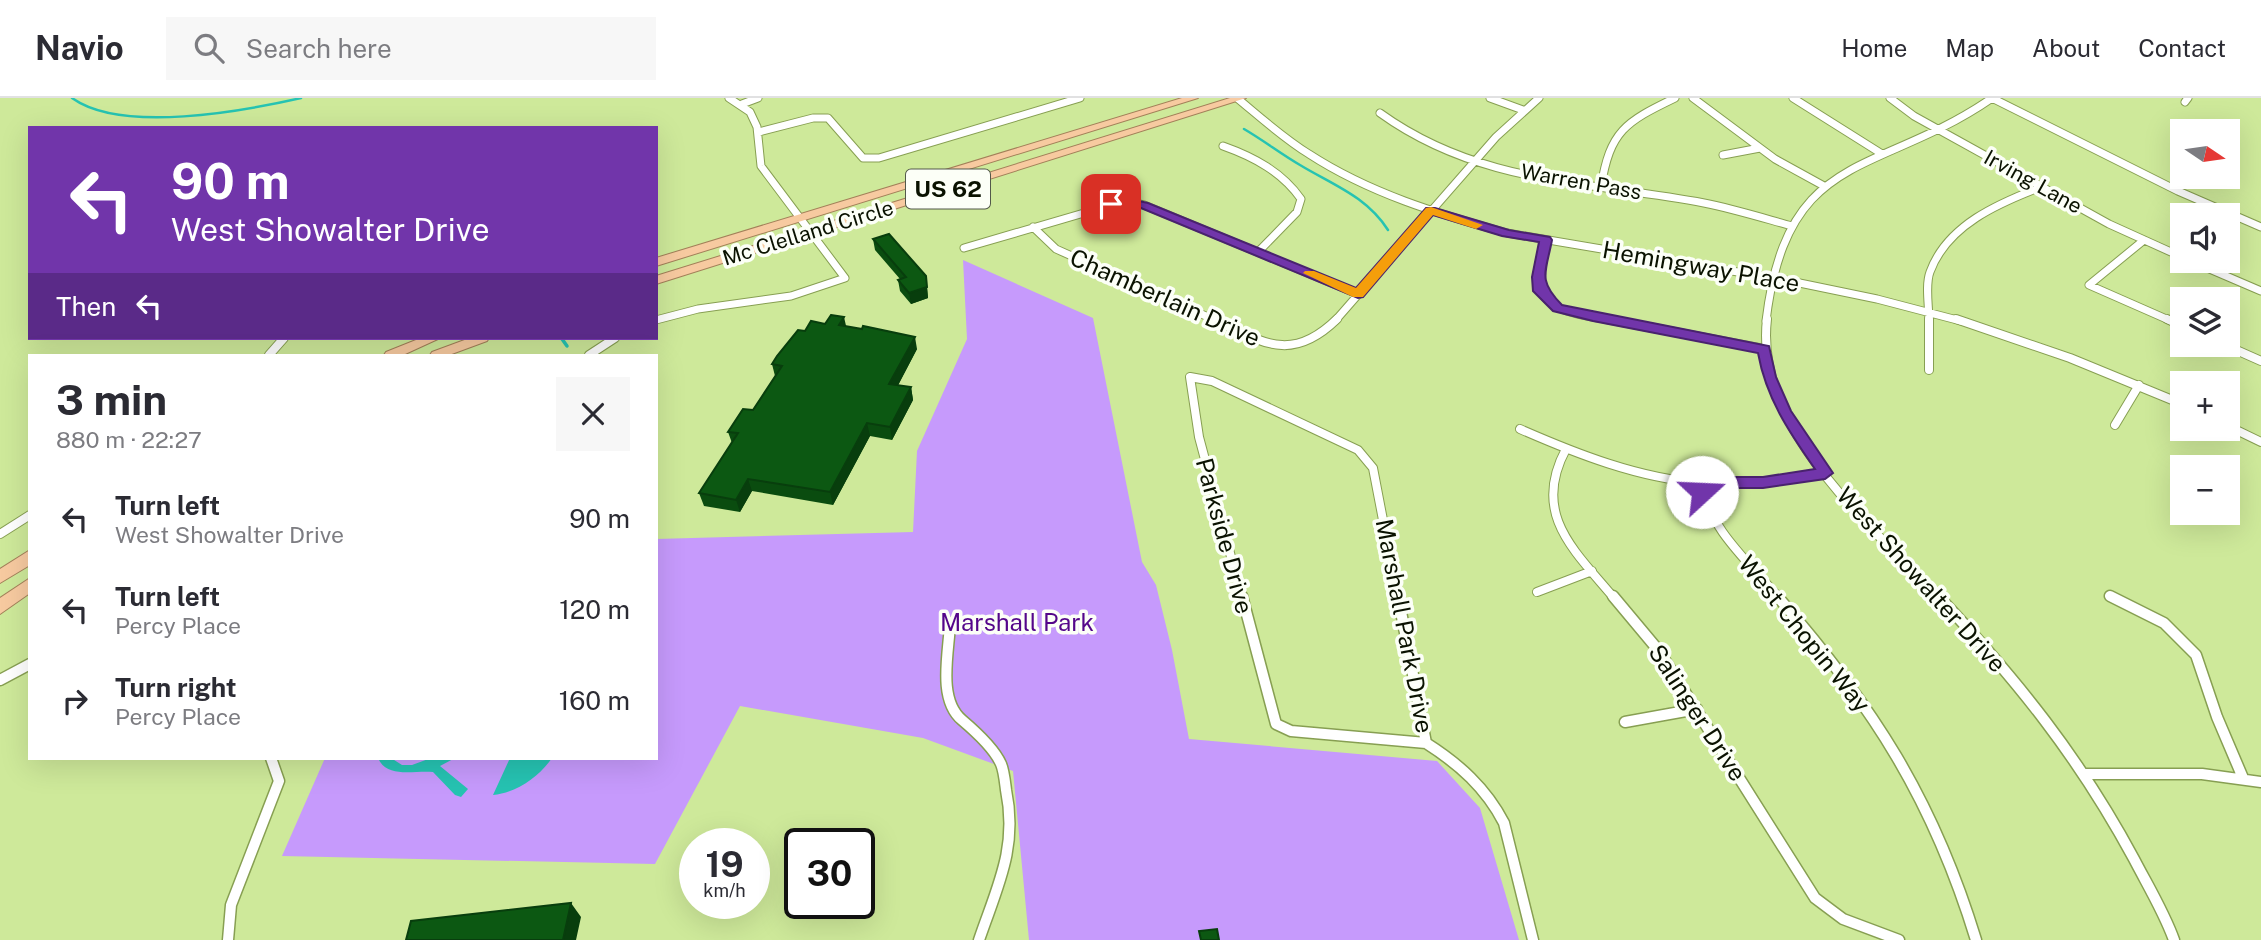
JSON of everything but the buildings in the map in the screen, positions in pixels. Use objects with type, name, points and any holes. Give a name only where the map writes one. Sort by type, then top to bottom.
[{"type":"highway","name":"Mc Clelland Circle","points":[[658,261],[1193,98]]},
{"type":"highway","name":"Mc Clelland Circle","points":[[658,279],[1238,98]]},
{"type":"highway","points":[[393,354],[428,340]]},
{"type":"highway","points":[[440,354],[477,340]]},
{"type":"highway","points":[[0,577],[28,557]]},
{"type":"highway","points":[[0,577],[28,588]]},
{"type":"highway","points":[[0,607],[28,588]]},
{"type":"street","points":[[658,319],[698,309],[791,296],[845,278],[761,166],[757,155],[759,132],[754,117],[742,104],[729,98]]},
{"type":"street","points":[[742,104],[758,98]]},
{"type":"street","points":[[759,132],[813,118],[828,118],[863,158],[879,158],[1080,98]]},
{"type":"street","name":"Hemingway Place","points":[[1238,98],[1310,155],[1371,187],[1431,211],[1494,230],[1774,279],[1931,313],[2054,351],[2170,399]]},
{"type":"street","points":[[1490,98],[1523,110]]},
{"type":"street","points":[[964,248],[1125,201],[1144,205],[1358,294],[1475,161],[1523,110],[1539,98]]},
{"type":"street","points":[[1601,187],[1604,159],[1618,134],[1643,113],[1675,98]]},
{"type":"street","points":[[1693,98],[1760,148],[1824,186]]},
{"type":"street","points":[[1793,98],[1882,154]]},
{"type":"street","name":"Irving Lane","points":[[1889,98],[2041,187],[2170,252]]},
{"type":"street","points":[[1992,98],[2178,191],[2261,227]]},
{"type":"street","name":"West Showalter Drive","points":[[1992,98],[1940,130],[1882,154],[1824,186],[1809,200],[1792,226],[1781,251],[1774,279],[1767,311],[1765,349],[1769,377],[1784,412],[1825,473],[1966,627],[2052,727],[2113,819],[2168,923],[2174,940]]},
{"type":"street","name":"Warren Pass","points":[[1380,113],[1398,129],[1415,139],[1475,161],[1555,180],[1728,208],[1792,226]]},
{"type":"street","points":[[1223,146],[1254,159],[1294,187],[1301,199],[1297,212],[1258,252]]},
{"type":"street","points":[[1723,155],[1760,148]]},
{"type":"street","points":[[1929,370],[1931,313],[1928,274],[1934,262],[1955,236],[1984,211],[2041,187]]},
{"type":"street","name":"Chamberlain Drive","points":[[1034,227],[1056,249],[1272,346],[1305,345],[1317,339],[1358,294]]},
{"type":"street","points":[[1546,240],[1538,277],[1540,291],[1557,308],[1765,349]]},
{"type":"street","points":[[2144,240],[2089,285],[2170,321]]},
{"type":"street","points":[[2219,273],[2261,290]]},
{"type":"street","points":[[270,354],[282,340]]},
{"type":"street","points":[[591,354],[612,340]]},
{"type":"street","points":[[2240,352],[2261,361]]},
{"type":"street","name":"Parkside Drive","points":[[1358,450],[1212,381],[1190,377],[1199,437],[1276,724],[1291,731],[1426,743]]},
{"type":"street","points":[[2115,425],[2139,385]]},
{"type":"street","points":[[1520,429],[1566,449],[1634,469],[1700,483],[1763,482],[1825,473]]},
{"type":"street","points":[[2240,432],[2261,442]]},
{"type":"street","name":"Salinger Drive","points":[[1566,449],[1558,464],[1550,492],[1564,538],[1659,651],[1815,898],[1843,919],[1899,940]]},
{"type":"street","name":"Marshall Park Drive","points":[[1358,450],[1373,468],[1426,743],[1481,785],[1497,806],[1504,823],[1533,940]]},
{"type":"street","name":"West Chopin Way","points":[[1700,483],[1702,498],[1735,550],[1846,678],[1892,748],[1930,819],[1976,940]]},
{"type":"street","points":[[0,534],[28,516]]},
{"type":"street","points":[[1537,593],[1592,571]]},
{"type":"street","points":[[2110,596],[2164,623],[2196,655],[2217,717],[2243,778]]},
{"type":"street","points":[[950,623],[947,694],[960,719],[969,725],[1001,763],[1009,803],[1011,838],[1007,859],[979,940]]},
{"type":"street","points":[[0,680],[28,665]]},
{"type":"street","points":[[1625,722],[1698,709]]},
{"type":"street","points":[[228,940],[231,905],[279,781],[272,760]]},
{"type":"street","points":[[2083,774],[2202,774],[2261,782]]},
{"type":"green space","name":"Marshall Park","points":[[963,260],[1093,318],[1142,562],[1156,585],[1189,739],[1437,761],[1480,808],[1519,940],[1029,940],[1013,771],[923,738],[740,706],[655,864],[282,856],[324,760],[658,760],[658,539],[913,532],[917,451],[967,339]]},
{"type":"water","points":[[379,760],[394,760],[402,765],[412,765],[426,760],[451,760],[440,766],[468,789],[461,797],[455,795],[433,772],[394,771],[382,765]]},
{"type":"water","points":[[509,760],[550,760],[541,772],[526,783],[502,794],[493,795]]},
{"type":"waterway","points":[[72,98],[94,109],[121,115],[151,117],[217,113],[301,98]]},
{"type":"waterway","points":[[1244,129],[1359,200],[1370,208],[1388,230]]},
{"type":"waterway","points":[[563,340],[567,346]]},
{"type":"slow traffic","points":[[1309,273],[1358,294],[1431,211],[1476,225]]},
{"type":"route","points":[[1111,204],[1125,201],[1144,205],[1358,294],[1431,211],[1507,233],[1546,240],[1538,277],[1540,291],[1557,308],[1765,349],[1769,377],[1784,412],[1807,450],[1825,473],[1763,482],[1700,483],[1702,492]]}]
